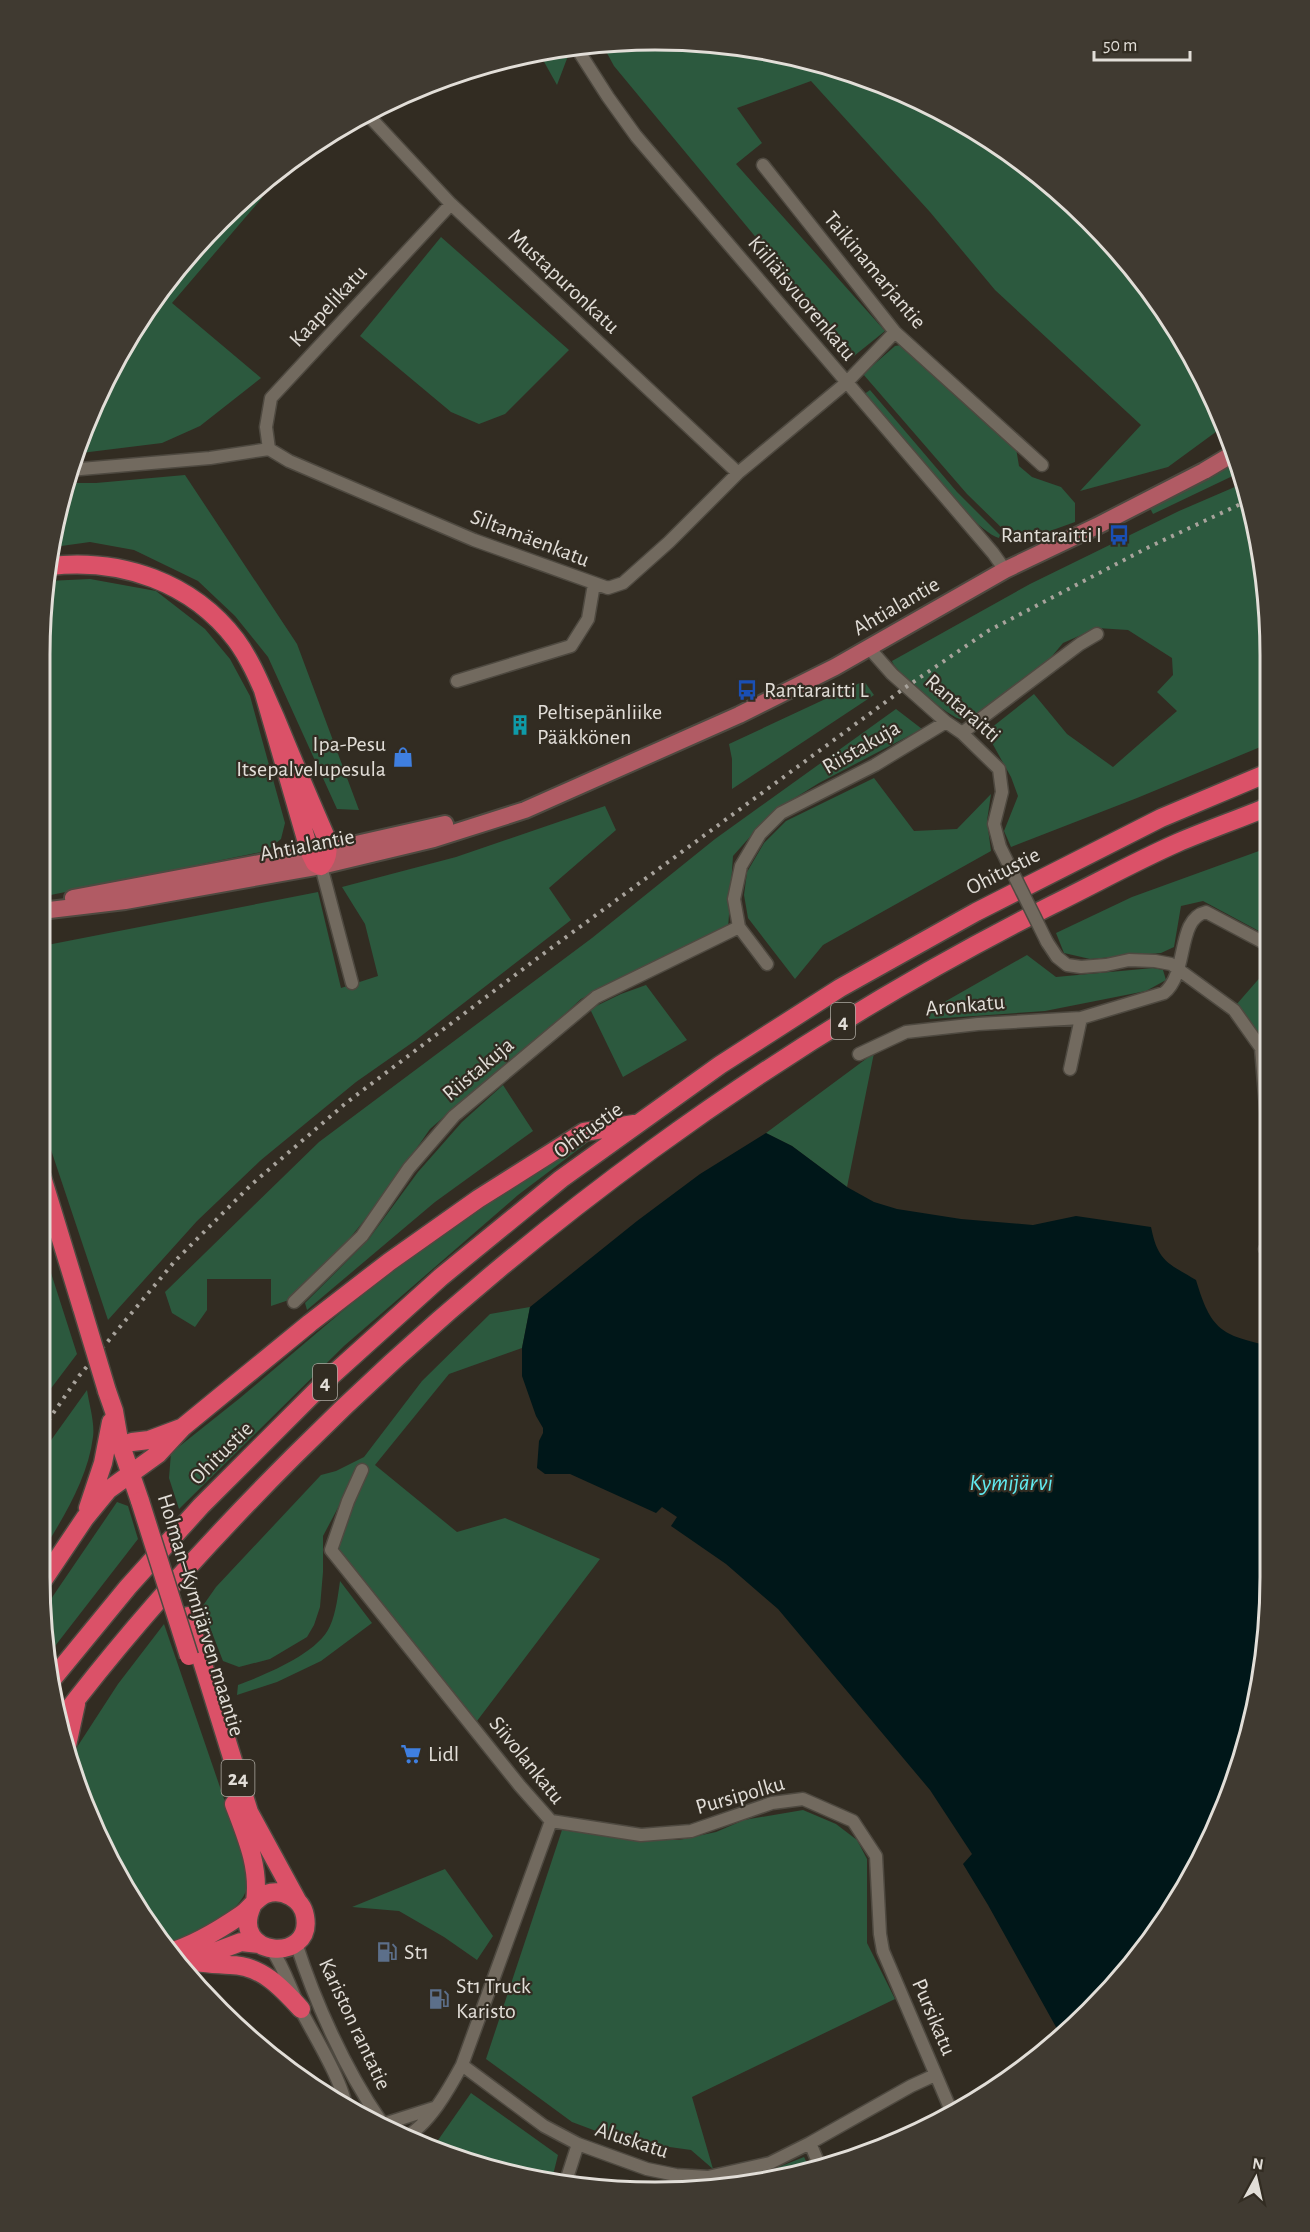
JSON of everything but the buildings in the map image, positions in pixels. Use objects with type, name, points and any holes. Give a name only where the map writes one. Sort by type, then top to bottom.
[{"type":"highway","points":[[57,565],[98,564],[148,575],[175,587],[220,620],[252,665],[325,835],[320,856]]},
{"type":"highway","name":"Ohitustie","points":[[58,1673],[128,1587],[201,1506],[329,1378],[441,1276],[561,1179],[720,1065],[840,988],[976,912],[1151,823],[1260,776]]},
{"type":"highway","name":"4","points":[[65,1714],[111,1654],[224,1526],[353,1397],[458,1303],[635,1161],[797,1049],[905,984],[989,937],[1173,845],[1260,810]]},
{"type":"highway","points":[[50,1570],[85,1518],[108,1490],[135,1472],[165,1447],[183,1427],[302,1329],[389,1263],[478,1199],[584,1132],[639,1124]]},
{"type":"highway","name":"Holman–Kymijärven maantie","points":[[50,1203],[114,1411],[119,1440],[145,1497],[193,1651],[249,1812],[298,1902]]},
{"type":"highway","points":[[85,1518],[103,1463],[114,1411]]},
{"type":"highway","name":"Holman–Kymijärven maantie","points":[[114,1411],[132,1442],[135,1472]]},
{"type":"highway","points":[[132,1442],[149,1440],[183,1427]]},
{"type":"highway","name":"Holman–Kymijärven maantie","points":[[193,1651],[234,1802],[254,1861],[258,1885],[254,1904]]},
{"type":"highway","points":[[70,1732],[76,1699]]},
{"type":"highway","points":[[177,1949],[195,1942],[266,1894],[279,1892],[298,1902]]},
{"type":"highway","name":"24","points":[[296,1943],[301,1937],[305,1922],[305,1915],[298,1902]]},
{"type":"highway","name":"24","points":[[254,1904],[248,1927],[250,1934],[265,1947]]},
{"type":"highway","points":[[190,1964],[241,1942],[285,1949],[296,1943]]},
{"type":"highway","points":[[191,1965],[246,1967],[263,1974],[282,1988],[301,2009]]},
{"type":"main road","name":"Ahtialantie","points":[[50,903],[320,856],[389,851],[525,810],[739,715],[869,648],[1005,570],[1097,526],[1227,457]]},
{"type":"main road","name":"Ahtialantie","points":[[50,910],[125,901],[320,856]]},
{"type":"street","name":"Kiiliäisvuorenkatu","points":[[581,55],[636,136],[993,553],[1005,570]]},
{"type":"street","name":"Mustapuronkatu","points":[[372,120],[451,204],[738,473]]},
{"type":"street","name":"Taikinamarjantie","points":[[763,165],[895,332],[1042,465]]},
{"type":"street","name":"Kaapelikatu","points":[[268,449],[266,427],[271,398],[451,204]]},
{"type":"street","name":"Siltamäenkatu","points":[[268,449],[290,461],[474,540],[608,588],[623,583],[669,542],[738,473],[846,383],[895,332]]},
{"type":"street","points":[[79,469],[210,458],[268,449]]},
{"type":"street","points":[[457,681],[571,646],[588,619],[594,584]]},
{"type":"street","points":[[962,733],[1097,634]]},
{"type":"street","name":"Rantaraitti","points":[[869,648],[892,674],[946,722],[962,733],[999,769],[1002,792],[994,824],[1000,847],[1047,942],[1057,957],[1067,965],[1081,967],[1129,960],[1155,961],[1171,964],[1180,969]]},
{"type":"street","name":"Riistakuja","points":[[767,964],[739,927],[734,899],[741,866],[760,834],[781,813],[875,765],[946,722]]},
{"type":"street","points":[[320,856],[352,983]]},
{"type":"street","name":"Aronkatu","points":[[859,1054],[906,1032],[978,1024],[1081,1018],[1164,993],[1170,988],[1180,969],[1185,938],[1192,920],[1198,914],[1206,912],[1260,941]]},
{"type":"street","name":"Riistakuja","points":[[294,1302],[362,1236],[409,1168],[454,1116],[596,997],[739,927]]},
{"type":"street","points":[[1180,969],[1234,1010],[1260,1047]]},
{"type":"street","points":[[1071,1070],[1081,1018]]},
{"type":"street","name":"Siivolankatu","points":[[362,1470],[348,1501],[331,1550],[520,1786],[551,1821],[462,2065],[448,2092],[415,2132]]},
{"type":"street","name":"Pursipolku","points":[[551,1821],[641,1835],[691,1831],[772,1803],[803,1799],[853,1821],[876,1856],[880,1934]]},
{"type":"street","name":"Pursikatu","points":[[880,1934],[883,1951],[949,2106]]},
{"type":"street","name":"Kariston rantatie","points":[[296,1943],[344,2059],[362,2094],[376,2114]]},
{"type":"street","name":"Kariston rantatie","points":[[265,1947],[283,1965],[301,2009],[343,2095]]},
{"type":"street","name":"Aluskatu","points":[[462,2065],[544,2126],[578,2144],[647,2169],[701,2180]]},
{"type":"street","name":"Aluskatu","points":[[719,2178],[770,2163],[935,2075]]},
{"type":"street","points":[[392,2122],[435,2107]]},
{"type":"street","points":[[810,2143],[817,2160]]},
{"type":"street","points":[[568,2176],[578,2144]]},
{"type":"green space","points":[[695,51],[773,61],[812,70],[887,96],[958,131],[1024,175],[1083,227],[1110,256],[1135,286],[1179,352],[1198,387],[1217,431],[1168,467],[1080,491],[1141,425],[995,290],[930,212],[811,81],[737,108],[762,143],[736,164],[885,331],[854,356],[614,66],[606,52]]},
{"type":"green space","points":[[568,56],[557,85],[543,60]]},
{"type":"green space","points":[[261,196],[262,198],[172,303],[261,378],[200,426],[162,443],[85,453],[112,387],[152,319],[200,256]]},
{"type":"green space","points":[[441,237],[569,350],[505,414],[479,424],[451,412],[360,336]]},
{"type":"green space","points":[[901,345],[1016,448],[1019,466],[1032,477],[1061,487],[1075,503],[1075,522],[1025,540],[1009,535],[967,494],[863,374],[895,346]]},
{"type":"green space","points":[[870,390],[957,492],[1000,535],[999,538],[986,531],[950,497],[863,395]]},
{"type":"green space","points":[[1229,464],[1233,476],[1153,514],[1150,508]]},
{"type":"green space","points":[[185,475],[297,644],[359,810],[337,809],[268,657],[235,616],[198,581],[134,550],[90,542],[60,546],[75,483]]},
{"type":"green space","points":[[1236,486],[1249,537],[1259,615],[1260,747],[1011,847],[1004,831],[1018,796],[1011,777],[986,732],[1034,694],[1067,734],[1113,767],[1177,711],[1157,692],[1173,675],[1172,658],[1128,630],[1097,628],[1063,643],[1048,661],[974,721],[960,719],[934,702],[895,667],[892,661],[1030,584],[1179,511]]},
{"type":"green space","points":[[90,579],[156,591],[205,629],[230,659],[250,696],[285,823],[281,839],[266,851],[50,895],[50,655],[55,581]]},
{"type":"green space","points":[[864,681],[874,695],[732,789],[732,759],[729,744]]},
{"type":"green space","points":[[896,709],[922,729],[819,783],[772,812],[733,856],[728,929],[581,999],[511,1064],[462,1101],[430,1129],[377,1205],[330,1262],[289,1300],[271,1306],[271,1279],[207,1279],[207,1310],[195,1327],[172,1313],[165,1292],[319,1142],[592,938],[715,839]]},
{"type":"green space","points":[[874,778],[914,831],[957,829],[991,794],[987,821],[991,851],[823,945],[795,979],[748,918],[744,895],[747,872],[764,843],[786,821]]},
{"type":"green space","points":[[605,806],[616,830],[549,888],[571,920],[416,1040],[356,1082],[261,1160],[197,1221],[108,1320],[50,1147],[50,944],[318,892],[341,988],[378,976],[365,924],[342,887],[456,857]]},
{"type":"green space","points":[[1260,851],[1260,932],[1203,901],[1181,906],[1174,947],[1161,953],[1090,959],[1064,953],[1056,933],[1132,897]]},
{"type":"green space","points":[[1027,955],[1056,977],[1153,968],[1163,970],[1166,980],[1146,991],[1045,1011],[930,1019],[925,1013]]},
{"type":"green space","points":[[1260,977],[1260,1038],[1236,1005]]},
{"type":"green space","points":[[646,985],[687,1040],[623,1077],[590,1009]]},
{"type":"green space","points":[[874,1053],[847,1187],[792,1146],[766,1133]]},
{"type":"green space","points":[[503,1085],[533,1131],[435,1202],[307,1310],[305,1303],[368,1240],[418,1172],[462,1122]]},
{"type":"green space","points":[[591,1137],[588,1142],[518,1195],[344,1346],[179,1509],[169,1478],[171,1453],[352,1303],[447,1228]]},
{"type":"green space","points":[[50,1270],[77,1354],[50,1390]]},
{"type":"green space","points":[[530,1307],[522,1348],[449,1374],[375,1465],[457,1532],[505,1518],[600,1559],[477,1721],[338,1550],[353,1501],[368,1470],[360,1466],[323,1536],[320,1607],[307,1637],[270,1659],[239,1667],[223,1661],[202,1607],[216,1587],[321,1475],[336,1471],[364,1457],[422,1381],[490,1314]]},
{"type":"green space","points":[[87,1390],[93,1426],[90,1452],[81,1481],[50,1539],[50,1442]]},
{"type":"green space","points":[[117,1502],[128,1506],[138,1539],[54,1647],[51,1601]]},
{"type":"green space","points":[[340,1581],[372,1623],[321,1661],[277,1682],[237,1695],[238,1685],[289,1662],[314,1646],[324,1636],[334,1615]]},
{"type":"green space","points":[[164,1624],[246,1863],[247,1888],[232,1910],[222,1919],[198,1933],[172,1942],[131,1880],[112,1845],[96,1809],[75,1750],[118,1684]]},
{"type":"green space","points":[[803,1810],[836,1824],[857,1840],[867,1859],[867,1943],[895,1999],[692,2097],[713,2169],[691,2150],[620,2140],[572,2122],[486,2059],[562,1830],[633,1840],[679,1840],[716,1832],[744,1820]]},
{"type":"green space","points":[[445,1869],[493,1936],[477,1960],[444,1937],[399,1911],[352,1907]]},
{"type":"green space","points":[[471,2093],[558,2155],[553,2174],[498,2162],[437,2141]]},
{"type":"green space","points":[[804,2157],[807,2163],[773,2171],[766,2172]]},
{"type":"water","name":"Kymijärvi","points":[[766,1133],[792,1146],[847,1187],[874,1202],[897,1209],[961,1219],[1033,1225],[1076,1216],[1151,1227],[1161,1255],[1171,1265],[1196,1280],[1207,1310],[1220,1328],[1240,1338],[1260,1343],[1259,1617],[1249,1695],[1240,1734],[1214,1809],[1179,1880],[1135,1946],[1083,2005],[1057,2029],[963,1864],[972,1854],[930,1790],[778,1609],[726,1564],[671,1526],[677,1517],[662,1507],[656,1513],[570,1474],[545,1474],[537,1468],[539,1441],[543,1428],[536,1416],[522,1376],[522,1348],[530,1307],[637,1221],[700,1174]]},
{"type":"railway","points":[[50,1418],[79,1376],[175,1261],[252,1184],[346,1103],[539,957],[906,687],[988,631],[1149,547],[1241,504]]},
{"type":"place","name":"Rantaraitti I","points":[[1119,535]]},
{"type":"place","name":"Rantaraitti L","points":[[747,690]]},
{"type":"place","name":"Peltisepänliike Pääkkönen","points":[[520,725]]},
{"type":"place","name":"Ipa-Pesu Itsepalvelupesula","points":[[403,757]]},
{"type":"place","name":"Lidl","points":[[411,1754]]},
{"type":"place","name":"St1","points":[[387,1952]]},
{"type":"place","name":"St1 Truck Karisto","points":[[439,1999]]}]
